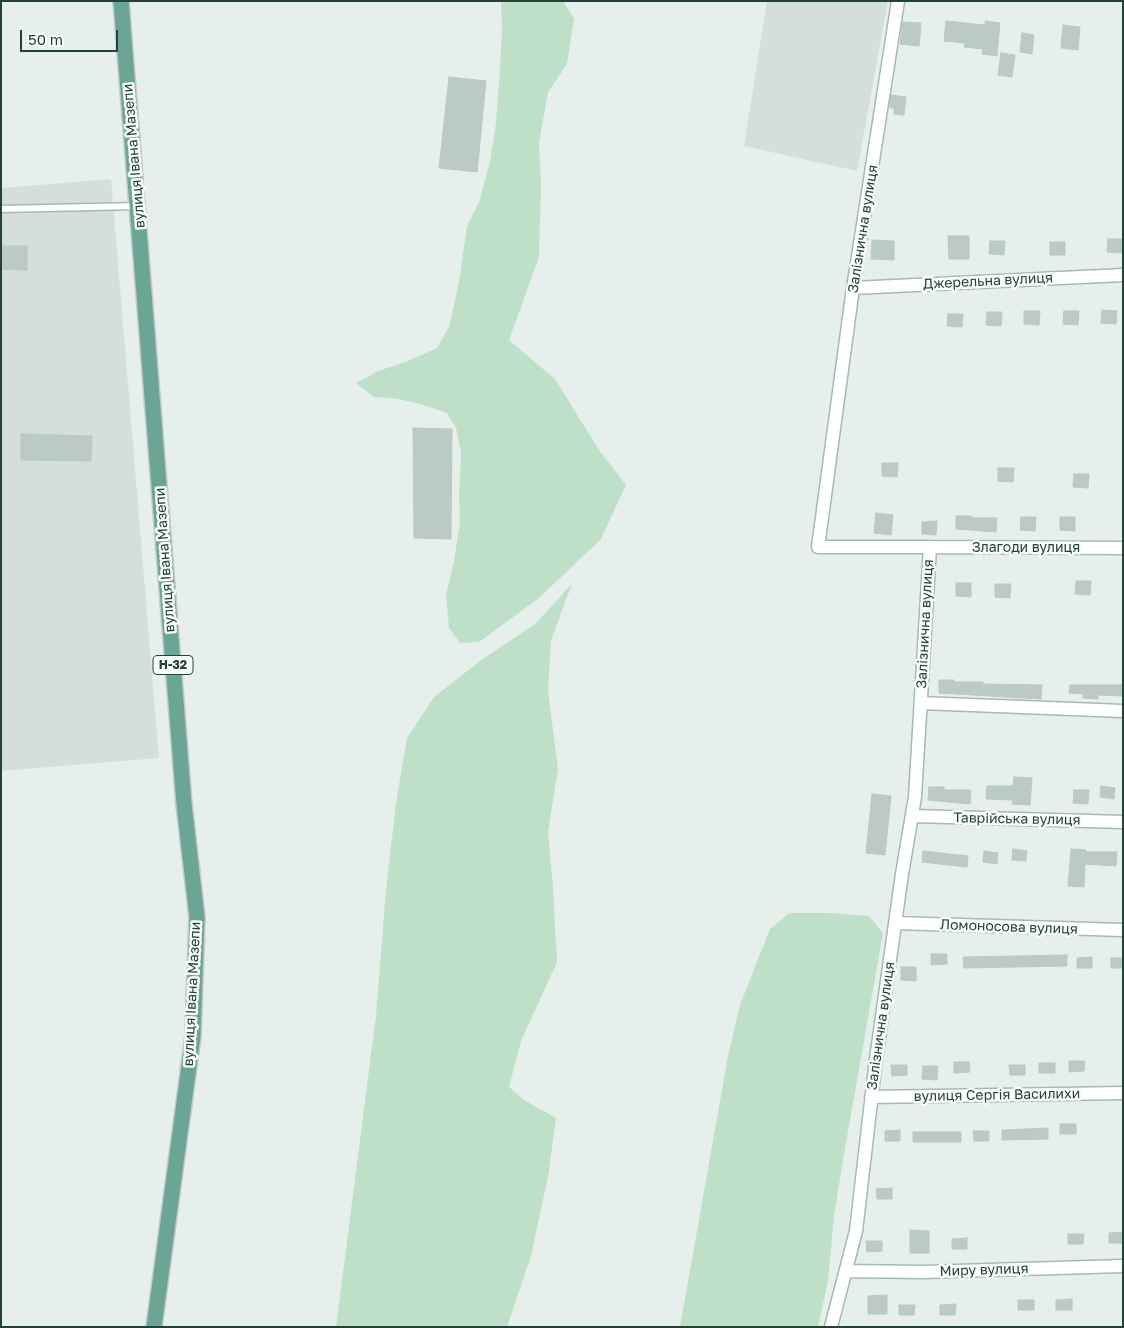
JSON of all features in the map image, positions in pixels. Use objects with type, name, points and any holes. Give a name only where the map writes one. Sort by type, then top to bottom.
[{"type":"main road","name":"вулиця Івана Мазепи","points":[[121,1],[184,804],[197,917],[193,1036],[154,1327]]},
{"type":"street","name":"Залізнична вулиця","points":[[831,1327],[856,1231],[871,1097],[895,923],[916,797],[930,547],[818,547],[853,288],[898,1]]},
{"type":"street","name":"Джерельна вулиця","points":[[853,288],[1123,275]]},
{"type":"street","name":"Злагоди вулиця","points":[[930,547],[1123,548]]},
{"type":"street","points":[[921,703],[1123,711]]},
{"type":"street","name":"Таврійська вулиця","points":[[912,816],[1123,822]]},
{"type":"street","name":"Ломоносова вулиця","points":[[895,923],[1123,930]]},
{"type":"street","name":"вулиця Сергія Василихи","points":[[871,1097],[1123,1093]]},
{"type":"street","name":"Миру вулиця","points":[[846,1270],[923,1272],[1123,1266]]},
{"type":"lane","points":[[1,209],[138,206]]},
{"type":"shaded area","points":[[767,1],[888,1],[857,171],[744,146]]},
{"type":"shaded area","points":[[111,179],[159,758],[1,771],[1,188]]},
{"type":"green space","points":[[501,1],[563,1],[574,19],[567,64],[548,92],[539,143],[541,183],[539,257],[509,340],[555,379],[599,450],[626,485],[601,539],[539,598],[479,642],[460,643],[449,628],[446,595],[460,523],[461,452],[456,428],[447,413],[398,399],[374,397],[356,383],[378,371],[408,361],[437,348],[449,327],[459,282],[467,227],[479,202],[490,162],[496,123],[500,70]]},
{"type":"green space","points":[[572,584],[551,640],[548,691],[558,769],[548,832],[557,962],[521,1041],[509,1087],[524,1100],[556,1118],[548,1177],[531,1256],[507,1327],[336,1327],[376,1016],[386,890],[396,803],[407,738],[434,697],[484,658],[535,624]]},
{"type":"green space","points":[[789,913],[869,916],[883,933],[843,1160],[834,1216],[828,1281],[818,1327],[680,1327],[728,1056],[740,1005],[770,929]]},
{"type":"building","points":[[946,21],[985,25],[985,21],[1000,23],[997,56],[982,54],[983,49],[964,47],[965,43],[944,41]]},
{"type":"building","points":[[903,22],[921,23],[919,46],[900,44]]},
{"type":"building","points":[[1063,25],[1080,27],[1078,50],[1061,48]]},
{"type":"building","points":[[1022,33],[1034,35],[1032,54],[1020,52]]},
{"type":"building","points":[[1001,53],[1015,55],[1012,77],[998,75]]},
{"type":"building","points":[[449,77],[486,81],[477,172],[439,168]]},
{"type":"building","points":[[891,95],[906,97],[904,115],[894,114],[894,108],[890,108]]},
{"type":"building","points":[[948,236],[969,236],[969,259],[949,259]]},
{"type":"building","points":[[1108,239],[1123,239],[1122,253],[1107,252]]},
{"type":"building","points":[[872,240],[894,241],[894,260],[871,259]]},
{"type":"building","points":[[990,241],[1005,241],[1004,255],[989,254]]},
{"type":"building","points":[[1050,242],[1065,242],[1065,255],[1050,255]]},
{"type":"building","points":[[1,246],[27,246],[27,270],[1,269]]},
{"type":"building","points":[[1102,310],[1117,311],[1116,324],[1101,323]]},
{"type":"building","points":[[1024,311],[1040,311],[1039,325],[1024,324]]},
{"type":"building","points":[[1064,311],[1079,311],[1078,325],[1063,324]]},
{"type":"building","points":[[987,312],[1002,312],[1001,326],[986,325]]},
{"type":"building","points":[[948,314],[963,314],[962,327],[947,326]]},
{"type":"building","points":[[413,428],[452,429],[451,539],[414,538]]},
{"type":"building","points":[[21,434],[92,436],[91,461],[21,460]]},
{"type":"building","points":[[882,463],[898,463],[897,477],[882,476]]},
{"type":"building","points":[[998,468],[1014,468],[1013,482],[998,481]]},
{"type":"building","points":[[1074,474],[1089,474],[1088,488],[1073,487]]},
{"type":"building","points":[[876,513],[893,515],[891,535],[874,533]]},
{"type":"building","points":[[956,516],[997,518],[996,532],[956,529]]},
{"type":"building","points":[[1021,517],[1036,517],[1035,531],[1020,530]]},
{"type":"building","points":[[1060,517],[1075,517],[1075,531],[1060,530]]},
{"type":"building","points":[[937,521],[936,535],[922,534],[922,522]]},
{"type":"building","points":[[1076,581],[1091,581],[1090,595],[1075,594]]},
{"type":"building","points":[[956,583],[971,583],[971,597],[956,596]]},
{"type":"building","points":[[995,584],[1011,584],[1010,598],[995,597]]},
{"type":"building","points":[[939,680],[983,682],[983,684],[1042,685],[1041,699],[939,693]]},
{"type":"building","points":[[1070,685],[1123,685],[1123,696],[1098,695],[1098,699],[1083,698],[1083,694],[1069,693]]},
{"type":"building","points":[[1014,777],[1032,778],[1030,805],[1012,804],[1013,800],[986,799],[987,786],[1013,786]]},
{"type":"building","points":[[1101,786],[1115,788],[1114,799],[1100,797]]},
{"type":"building","points":[[929,787],[944,787],[944,790],[971,790],[970,804],[928,800]]},
{"type":"building","points":[[1074,790],[1089,790],[1088,804],[1073,803]]},
{"type":"building","points":[[872,794],[891,796],[885,855],[866,853]]},
{"type":"building","points":[[1013,849],[1027,851],[1026,861],[1012,860]]},
{"type":"building","points":[[1071,849],[1086,850],[1086,852],[1117,852],[1116,866],[1085,864],[1084,887],[1068,886]]},
{"type":"building","points":[[923,851],[968,856],[967,867],[922,862]]},
{"type":"building","points":[[984,851],[998,853],[997,864],[983,862]]},
{"type":"building","points":[[931,954],[947,954],[947,964],[931,965]]},
{"type":"building","points":[[1067,955],[1067,966],[964,968],[963,957]]},
{"type":"building","points":[[1092,957],[1092,968],[1077,968],[1077,958]]},
{"type":"building","points":[[1111,958],[1123,958],[1123,968],[1111,968]]},
{"type":"building","points":[[901,967],[916,967],[916,981],[901,980]]},
{"type":"building","points":[[1069,1061],[1085,1061],[1084,1071],[1069,1072]]},
{"type":"building","points":[[954,1062],[969,1062],[970,1072],[954,1073]]},
{"type":"building","points":[[1039,1063],[1055,1063],[1055,1073],[1039,1073]]},
{"type":"building","points":[[891,1065],[907,1065],[907,1075],[892,1076]]},
{"type":"building","points":[[1009,1065],[1025,1065],[1025,1075],[1010,1075]]},
{"type":"building","points":[[923,1066],[938,1066],[937,1080],[922,1079]]},
{"type":"building","points":[[1060,1124],[1076,1124],[1076,1134],[1060,1134]]},
{"type":"building","points":[[1048,1128],[1048,1139],[1002,1140],[1002,1130]]},
{"type":"building","points":[[900,1130],[900,1141],[885,1141],[885,1131]]},
{"type":"building","points":[[973,1131],[989,1131],[989,1141],[974,1141]]},
{"type":"building","points":[[913,1132],[961,1132],[961,1142],[913,1142]]},
{"type":"building","points":[[892,1188],[892,1199],[877,1199],[876,1189]]},
{"type":"building","points":[[910,1230],[929,1231],[929,1253],[910,1253]]},
{"type":"building","points":[[1123,1232],[1123,1243],[1109,1243],[1109,1233]]},
{"type":"building","points":[[1068,1234],[1084,1234],[1083,1244],[1068,1244]]},
{"type":"building","points":[[967,1238],[967,1249],[952,1249],[952,1239]]},
{"type":"building","points":[[866,1241],[882,1241],[882,1251],[867,1252]]},
{"type":"building","points":[[887,1295],[887,1314],[868,1314],[868,1296]]},
{"type":"building","points":[[1072,1299],[1072,1310],[1056,1310],[1056,1300]]},
{"type":"building","points":[[1018,1300],[1034,1300],[1034,1310],[1018,1310]]},
{"type":"building","points":[[956,1304],[955,1315],[940,1315],[940,1305]]},
{"type":"building","points":[[899,1305],[915,1305],[914,1315],[899,1315]]}]
